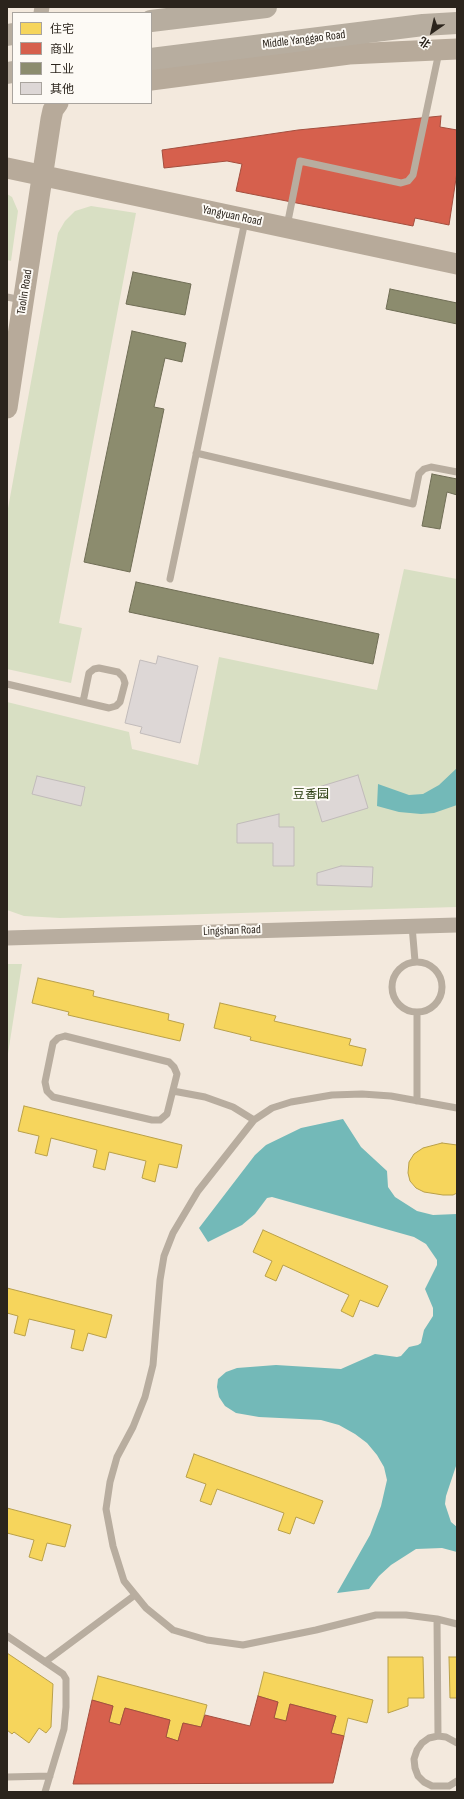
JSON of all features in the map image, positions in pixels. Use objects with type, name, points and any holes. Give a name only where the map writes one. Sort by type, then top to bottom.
[{"type":"highway","points":[[152,22],[266,7]]},
{"type":"highway","name":"Middle Yanggao Road","points":[[152,59],[415,26],[457,23]]},
{"type":"street","points":[[152,80],[349,54],[448,49]]},
{"type":"street","name":"Taolin Road","points":[[8,402],[15,298],[42,176],[53,110],[57,104]]},
{"type":"street","name":"Yangyuan Road","points":[[7,168],[457,264]]},
{"type":"street","name":"Lingshan Road","points":[[7,938],[412,925],[457,925]]},
{"type":"lane","points":[[286,228],[300,160],[401,183],[408,181],[413,175],[448,49]]},
{"type":"lane","points":[[170,579],[246,219]]},
{"type":"lane","points":[[196,453],[413,504],[419,474],[424,469],[431,467],[457,472]]},
{"type":"lane","points":[[7,684],[83,702],[109,708],[116,706],[120,702],[125,683],[123,677],[118,672],[100,668],[94,669],[90,673],[83,702]]},
{"type":"lane","points":[[412,925],[415,962]]},
{"type":"lane","points":[[415,962],[423,962],[430,965],[441,978],[442,986],[441,994],[432,1007],[417,1013],[408,1011],[401,1007],[395,1000],[391,988],[394,975],[399,968],[406,963],[415,962]]},
{"type":"lane","points":[[417,1013],[417,1101]]},
{"type":"lane","points":[[65,1036],[169,1062],[174,1066],[176,1074],[172,1091],[167,1114],[160,1120],[152,1120],[53,1097],[47,1091],[45,1082],[53,1043],[58,1038],[65,1036]]},
{"type":"lane","points":[[172,1091],[205,1097],[234,1107],[254,1120]]},
{"type":"lane","points":[[457,1108],[392,1096],[332,1095],[291,1102],[272,1108],[254,1120],[198,1191],[173,1233],[164,1256],[160,1280],[153,1365],[145,1397],[133,1427],[117,1457],[110,1482],[106,1509],[115,1553],[124,1581],[146,1608],[173,1630],[206,1640],[243,1645],[316,1630],[376,1615],[406,1615],[437,1619],[457,1624]]},
{"type":"lane","points":[[45,1662],[135,1595]]},
{"type":"lane","points":[[437,1619],[438,1736]]},
{"type":"lane","points":[[7,1636],[63,1674],[67,1686],[64,1729],[45,1792]]},
{"type":"lane","points":[[457,1743],[446,1737],[438,1736],[430,1738],[417,1750],[414,1759],[418,1776],[424,1782],[441,1790],[457,1781]]},
{"type":"lane","points":[[7,1777],[50,1776]]},
{"type":"green space","points":[[7,194],[12,197],[18,211],[11,261],[7,260]]},
{"type":"green space","points":[[91,206],[136,213],[59,623],[82,628],[71,683],[7,669],[7,514],[58,233],[65,221],[75,211]]},
{"type":"green space","name":"豆香园","points":[[404,569],[457,579],[457,907],[60,918],[24,916],[7,910],[7,702],[129,732],[132,749],[198,765],[219,657],[377,690]]},
{"type":"green space","points":[[7,964],[22,964],[7,1060]]},
{"type":"water","points":[[457,768],[457,805],[434,813],[421,814],[399,812],[377,806],[378,784],[409,795],[423,794],[439,785]]},
{"type":"water","points":[[343,1119],[361,1147],[387,1171],[388,1187],[395,1197],[417,1211],[433,1215],[457,1214],[457,1463],[446,1496],[445,1504],[451,1522],[457,1527],[457,1552],[442,1548],[416,1549],[391,1565],[379,1576],[369,1589],[337,1593],[370,1535],[381,1506],[387,1480],[384,1467],[377,1455],[367,1443],[339,1425],[321,1420],[259,1417],[236,1413],[225,1406],[219,1397],[217,1387],[218,1379],[226,1372],[237,1368],[276,1365],[341,1369],[375,1354],[397,1357],[401,1356],[409,1347],[421,1343],[424,1330],[433,1316],[433,1308],[425,1289],[437,1265],[437,1260],[426,1244],[414,1237],[272,1197],[267,1198],[255,1214],[242,1225],[208,1242],[199,1228],[255,1155],[266,1145],[301,1128]]},
{"type":"building: 住宅","points":[[38,978],[94,991],[93,996],[169,1014],[168,1020],[184,1024],[180,1041],[68,1015],[69,1012],[32,1003]]},
{"type":"building: 住宅","points":[[220,1003],[276,1016],[274,1021],[351,1039],[349,1045],[366,1049],[362,1066],[250,1040],[251,1037],[214,1028]]},
{"type":"building: 住宅","points":[[24,1106],[182,1145],[177,1168],[159,1164],[155,1182],[142,1178],[146,1161],[109,1152],[105,1170],[93,1167],[97,1150],[51,1138],[47,1156],[35,1153],[39,1136],[18,1131]]},
{"type":"building: 住宅","points":[[442,1143],[457,1145],[457,1193],[453,1195],[424,1192],[416,1188],[410,1181],[408,1173],[409,1162],[414,1154],[423,1148]]},
{"type":"building: 住宅","points":[[263,1230],[388,1286],[378,1307],[360,1300],[353,1317],[341,1311],[349,1295],[283,1265],[276,1281],[265,1276],[272,1261],[253,1252]]},
{"type":"building: 住宅","points":[[7,1288],[112,1315],[106,1338],[88,1333],[83,1351],[71,1348],[75,1330],[29,1319],[25,1336],[14,1333],[18,1316],[7,1313]]},
{"type":"building: 住宅","points":[[194,1454],[323,1501],[314,1524],[296,1517],[290,1534],[278,1530],[284,1513],[217,1489],[211,1505],[200,1501],[206,1484],[186,1477]]},
{"type":"building: 住宅","points":[[7,1508],[71,1525],[65,1547],[47,1543],[42,1561],[29,1557],[34,1540],[7,1533]]},
{"type":"building: 住宅","points":[[7,1653],[53,1684],[51,1727],[46,1733],[39,1728],[29,1743],[14,1732],[12,1734],[7,1730]]},
{"type":"building: 住宅","points":[[388,1657],[423,1657],[424,1698],[408,1698],[408,1706],[388,1713]]},
{"type":"building: 住宅","points":[[449,1657],[457,1657],[457,1698],[450,1698]]},
{"type":"building: 住宅","points":[[264,1672],[373,1700],[367,1723],[348,1718],[344,1736],[331,1733],[336,1716],[290,1704],[286,1721],[274,1718],[278,1702],[258,1696]]},
{"type":"building: 住宅","points":[[98,1676],[207,1705],[201,1727],[183,1723],[178,1741],[166,1737],[170,1720],[125,1708],[120,1725],[109,1722],[113,1706],[92,1700]]},
{"type":"building: 商业","points":[[441,116],[440,127],[457,130],[457,172],[449,225],[415,218],[413,226],[236,191],[242,164],[227,161],[164,168],[162,150],[298,130]]},
{"type":"building: 商业","points":[[258,1696],[278,1702],[274,1718],[286,1721],[290,1704],[336,1716],[331,1733],[344,1736],[333,1783],[73,1784],[92,1700],[113,1706],[109,1722],[120,1725],[125,1708],[170,1720],[166,1737],[178,1741],[183,1723],[201,1727],[205,1715],[250,1726]]},
{"type":"building: 工业","points":[[133,272],[191,284],[185,315],[126,304]]},
{"type":"building: 工业","points":[[390,289],[457,303],[457,324],[386,309]]},
{"type":"building: 工业","points":[[132,331],[186,343],[182,362],[165,358],[154,407],[164,409],[130,572],[84,562]]},
{"type":"building: 工业","points":[[432,474],[457,479],[457,495],[447,492],[440,529],[422,526]]},
{"type":"building: 工业","points":[[136,582],[379,634],[373,664],[129,612]]},
{"type":"building: 其他","points":[[158,656],[198,666],[180,743],[140,733],[142,727],[125,723],[140,660],[156,664]]},
{"type":"building: 其他","points":[[358,775],[368,808],[322,822],[312,789]]},
{"type":"building: 其他","points":[[37,776],[85,787],[81,806],[32,794]]},
{"type":"building: 其他","points":[[279,814],[279,827],[294,827],[294,866],[273,866],[273,843],[237,843],[237,824]]},
{"type":"building: 其他","points":[[341,866],[373,867],[372,887],[317,885],[317,873]]}]
